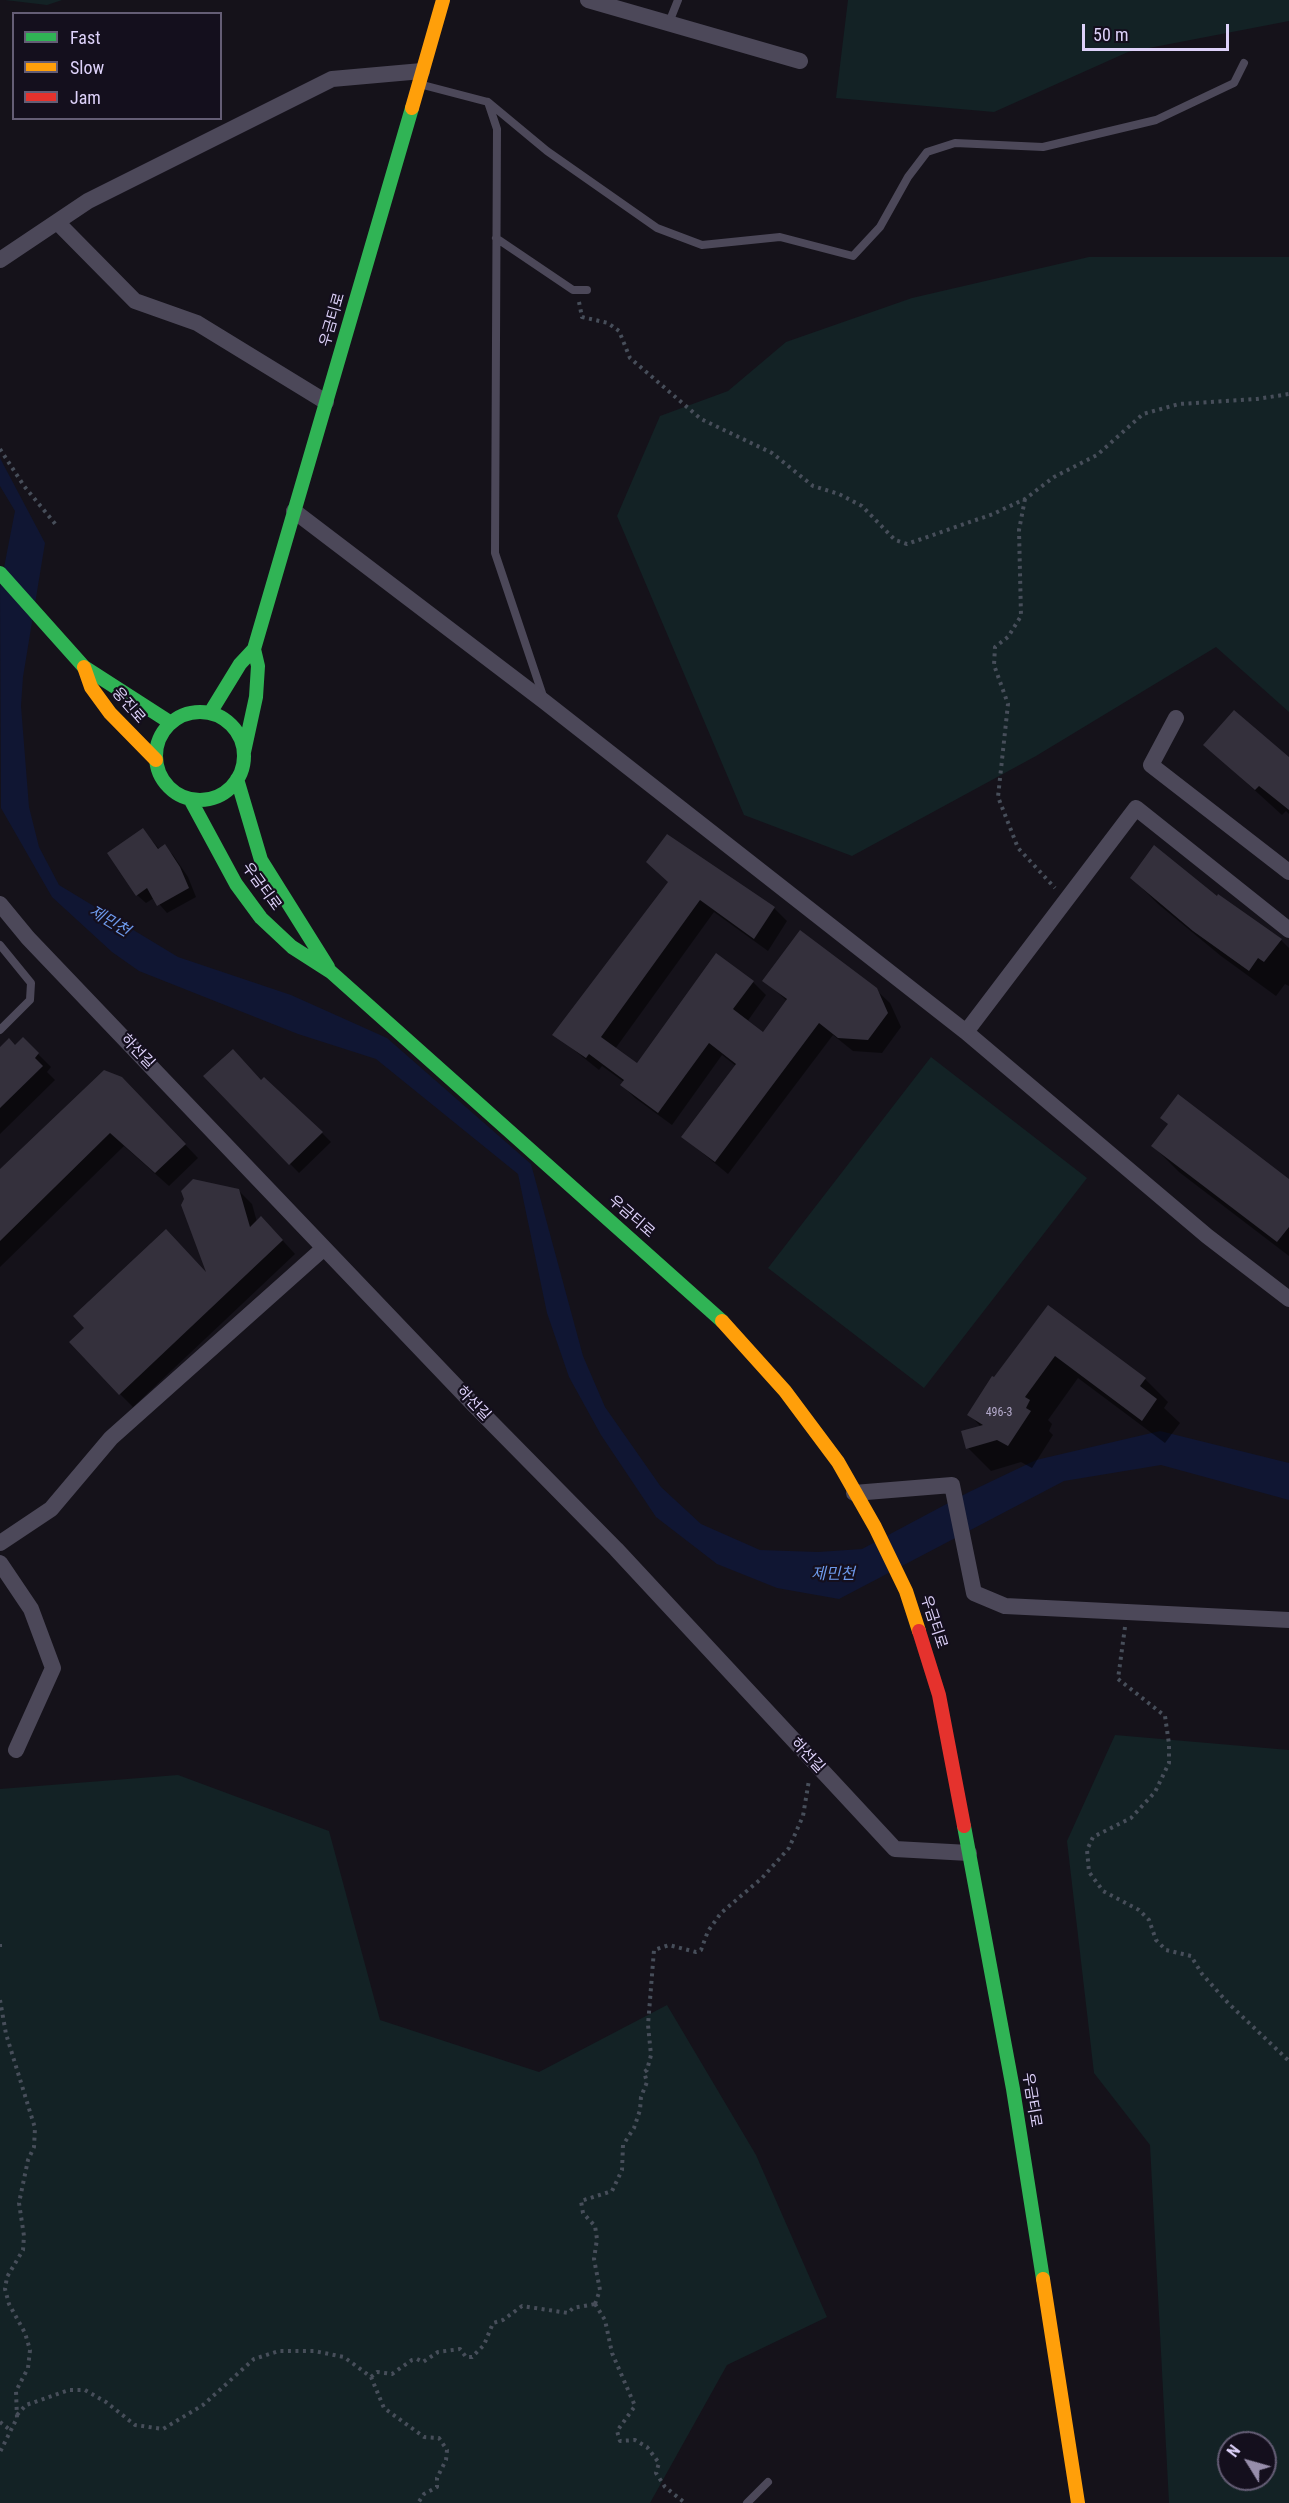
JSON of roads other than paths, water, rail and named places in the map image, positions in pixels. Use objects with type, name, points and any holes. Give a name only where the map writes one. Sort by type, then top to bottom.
[{"type":"main road","name":"우금티로","points":[[210,713],[240,664],[254,649],[443,0]]},
{"type":"main road","name":"웅진로","points":[[0,573],[84,667],[171,723]]},
{"type":"main road","name":"우금티로","points":[[244,753],[256,697],[258,666],[254,649]]},
{"type":"main road","name":"웅진로","points":[[84,667],[91,687],[110,713],[156,760]]},
{"type":"main road","points":[[210,713],[223,718],[241,739],[244,753],[243,766],[237,779],[228,790],[217,797],[203,800],[189,799],[176,794],[166,785],[159,773],[156,760],[159,740],[171,723],[183,715],[210,713]]},
{"type":"main road","name":"우금티로","points":[[237,779],[250,830],[261,860],[331,972]]},
{"type":"main road","name":"우금티로","points":[[189,799],[236,884],[261,918],[292,947],[331,972],[716,1314],[786,1391],[838,1462],[875,1527],[906,1591],[939,1695],[1013,2088],[1078,2503]]},
{"type":"street","points":[[588,0],[668,25],[800,61]]},
{"type":"street","points":[[0,260],[88,201],[332,79],[420,77]]},
{"type":"street","points":[[57,222],[135,300],[196,323],[326,402]]},
{"type":"street","points":[[294,512],[545,702],[966,1032],[1208,1236],[1289,1299]]},
{"type":"street","points":[[1176,718],[1151,765],[1289,872]]},
{"type":"street","points":[[966,1032],[1136,808],[1289,930]]},
{"type":"street","name":"하선길","points":[[2,910],[324,1248],[616,1549],[895,1849],[969,1853]]},
{"type":"street","points":[[0,1544],[51,1509],[111,1438],[324,1248]]},
{"type":"street","points":[[854,1493],[952,1485],[965,1560],[974,1593],[1005,1606],[1289,1620]]},
{"type":"street","points":[[0,1563],[31,1608],[53,1668],[16,1750]]},
{"type":"lane","points":[[668,25],[678,0]]},
{"type":"lane","points":[[420,77],[488,102],[547,151],[657,228],[702,245],[780,237],[853,256],[880,226],[908,177],[927,152],[955,143],[1043,147],[1156,120],[1234,83],[1244,63]]},
{"type":"lane","points":[[488,102],[497,129],[495,553],[545,702]]},
{"type":"lane","points":[[496,238],[573,290],[587,290]]},
{"type":"lane","points":[[0,945],[31,983],[30,1000],[0,1030]]},
{"type":"lane","points":[[747,2503],[768,2482]]},
{"type":"water","name":"제민천","points":[[0,458],[45,543],[23,677],[21,706],[29,807],[39,847],[59,885],[178,957],[291,995],[387,1038],[531,1164],[583,1356],[605,1407],[661,1487],[701,1524],[760,1550],[818,1552],[862,1549],[969,1492],[1036,1460],[1160,1431],[1289,1463],[1289,1500],[1161,1465],[1064,1481],[839,1599],[777,1588],[717,1564],[656,1517],[601,1435],[569,1377],[547,1313],[518,1174],[376,1059],[298,1034],[139,971],[112,952],[52,897],[1,808],[0,588],[15,511],[0,486]]}]
